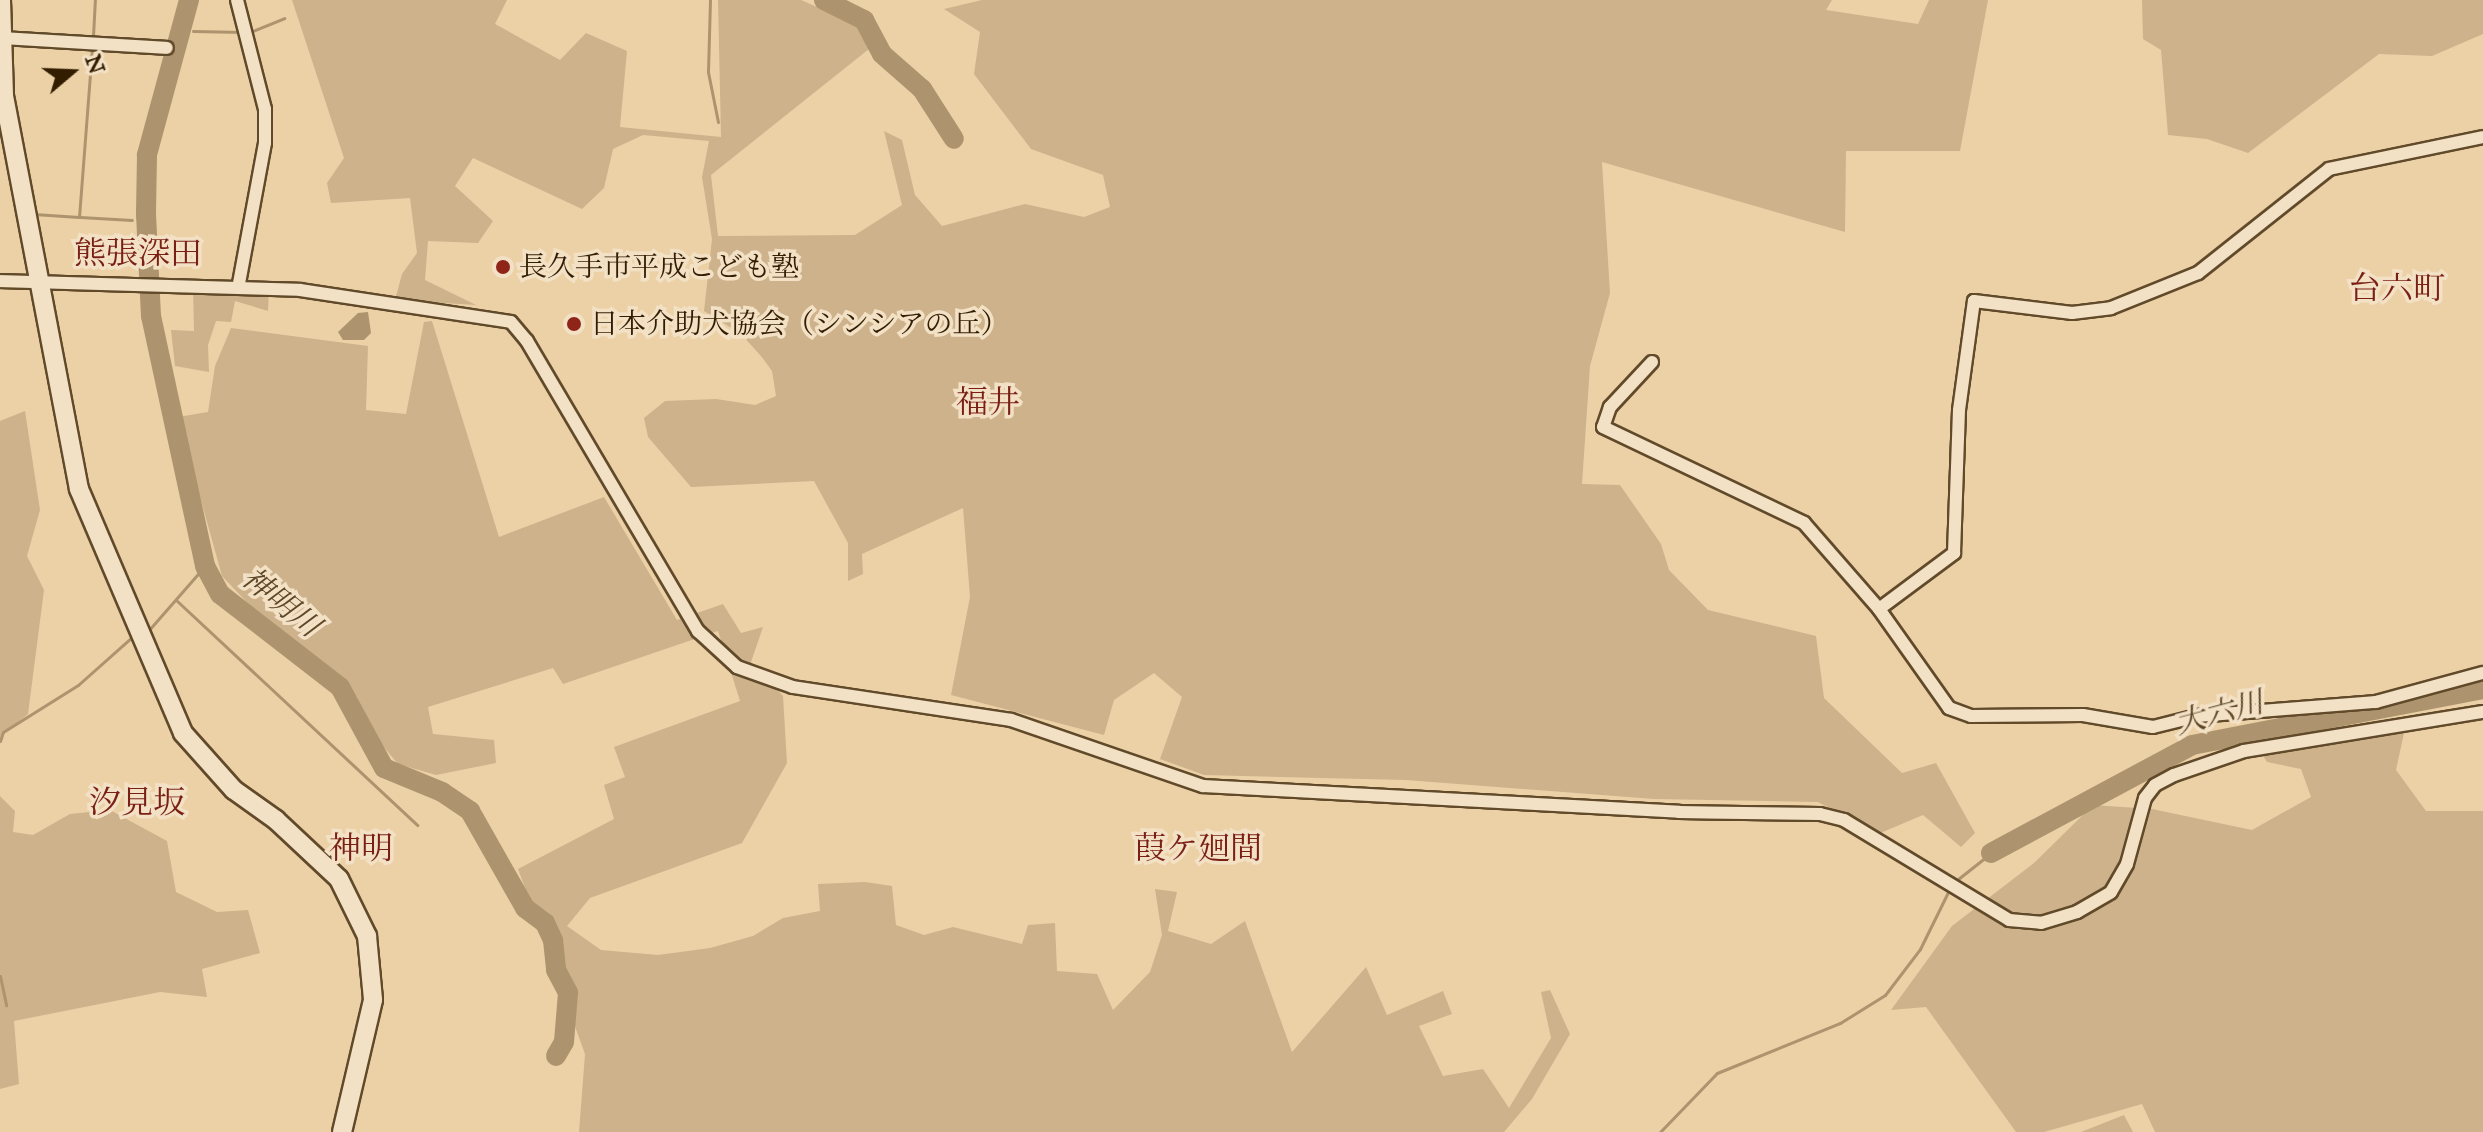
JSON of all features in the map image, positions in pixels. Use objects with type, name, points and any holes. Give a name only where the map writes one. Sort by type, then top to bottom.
[{"type":"street","points":[[1,0],[4,96],[79,489],[183,733],[234,790],[276,820],[339,879],[367,936],[373,1000],[342,1132]]},
{"type":"street","points":[[237,0],[265,109],[265,143],[238,288]]},
{"type":"street","points":[[1,38],[167,48]]},
{"type":"street","points":[[1879,609],[1954,553],[1959,410],[1974,301],[2072,313],[2111,308],[2198,273],[2329,169],[2483,137]]},
{"type":"street","points":[[0,281],[42,285],[300,290],[511,322],[527,341],[698,631],[712,649],[762,679],[1011,720],[1203,786],[1679,812],[1820,814],[1844,820],[1969,900],[2009,920],[2041,923],[2077,912],[2111,892],[2127,864],[2145,798],[2155,785],[2174,775],[2244,751],[2483,712]]},
{"type":"street","points":[[1652,362],[1610,407],[1603,427],[1804,523],[1879,609],[1932,690],[1949,708],[1971,716],[2053,713],[2153,727],[2197,716],[2376,702],[2483,673]]},
{"type":"shaded area","points":[[292,0],[507,0],[495,24],[560,60],[586,33],[627,51],[620,127],[721,137],[718,0],[801,0],[854,23],[869,49],[711,175],[718,236],[855,235],[902,205],[884,131],[902,140],[915,195],[942,226],[1025,204],[1084,217],[1110,207],[1103,175],[1031,149],[974,74],[980,32],[944,9],[982,0],[1832,0],[1826,10],[1918,24],[1929,0],[1988,0],[1960,151],[1846,151],[1845,232],[1602,162],[1610,293],[1590,366],[1582,484],[1620,485],[1661,544],[1669,570],[1708,610],[1816,636],[1824,698],[1902,773],[1936,763],[1975,833],[1961,847],[1923,815],[1878,834],[1818,802],[1654,799],[1406,780],[1204,775],[1160,759],[1182,697],[1154,673],[1114,700],[1104,735],[951,695],[970,597],[963,508],[862,554],[863,574],[848,581],[848,543],[814,481],[691,487],[648,437],[644,418],[665,401],[716,399],[755,405],[776,396],[772,371],[761,356],[741,334],[704,311],[712,239],[702,177],[709,141],[643,135],[613,149],[604,188],[582,209],[473,158],[455,186],[493,221],[478,243],[428,241],[425,280],[476,305],[395,300],[402,274],[417,253],[410,198],[331,203],[327,183],[344,158]]},
{"type":"shaded area","points":[[2142,0],[2483,0],[2483,34],[2432,56],[2379,54],[2248,153],[2207,139],[2168,135],[2161,50],[2143,39]]},
{"type":"shaded area","points":[[193,288],[269,289],[268,311],[235,301],[231,322],[216,321],[208,345],[209,372],[175,366],[171,330],[194,331]]},
{"type":"shaded area","points":[[368,312],[371,333],[364,340],[343,340],[338,332],[358,313]]},
{"type":"shaded area","points":[[432,321],[499,537],[604,497],[677,620],[723,604],[741,633],[763,627],[751,662],[783,696],[787,763],[742,843],[590,898],[567,926],[601,950],[658,955],[710,948],[753,936],[783,918],[820,911],[818,884],[865,882],[892,886],[896,925],[924,935],[953,927],[1022,944],[1028,925],[1055,923],[1057,971],[1097,974],[1113,1010],[1150,972],[1162,935],[1155,889],[1177,892],[1168,931],[1211,944],[1245,921],[1292,1052],[1366,967],[1387,1015],[1443,991],[1452,1014],[1419,1026],[1443,1076],[1483,1069],[1509,1108],[1551,1038],[1541,992],[1550,990],[1570,1034],[1532,1099],[1504,1132],[579,1132],[585,1054],[518,869],[614,819],[604,785],[625,777],[614,747],[740,701],[718,631],[563,684],[553,668],[428,707],[433,734],[494,740],[496,763],[436,775],[398,764],[366,726],[357,697],[263,619],[222,576],[178,417],[208,412],[215,366],[231,328],[368,346],[366,410],[406,414],[424,322]]},
{"type":"shaded area","points":[[25,411],[40,510],[27,556],[44,590],[28,714],[0,737],[0,421]]},
{"type":"shaded area","points":[[2404,733],[2396,770],[2426,811],[2483,811],[2483,1132],[2155,1132],[2142,1104],[2044,1132],[2016,1132],[1926,1007],[1891,1010],[1952,926],[2034,863],[2093,805],[2152,809],[2252,830],[2311,797],[2301,769],[2267,762],[2262,754]]},
{"type":"shaded area","points":[[0,796],[15,811],[13,832],[33,835],[70,814],[110,810],[167,841],[176,892],[217,912],[248,910],[260,953],[202,969],[207,997],[160,992],[14,1021],[19,1084],[0,1089]]},
{"type":"shaded area","points":[[2124,1115],[2133,1132],[2081,1132]]},
{"type":"waterway","points":[[93,36],[95,0]]},
{"type":"waterway","name":"神明川","points":[[189,0],[147,155],[146,214],[151,316],[205,566],[220,594],[340,687],[384,768],[442,792],[470,811],[525,908],[545,923],[553,940],[556,970],[568,993],[564,1042],[556,1056]]},
{"type":"waterway","points":[[710,0],[708,72],[718,122]]},
{"type":"waterway","points":[[824,0],[864,20],[882,54],[922,89],[954,139]]},
{"type":"waterway","points":[[250,32],[284,18]]},
{"type":"waterway","points":[[193,31],[243,32]]},
{"type":"waterway","points":[[34,214],[79,217],[92,47]]},
{"type":"waterway","points":[[80,217],[132,220]]},
{"type":"waterway","points":[[148,631],[205,566]]},
{"type":"waterway","points":[[176,600],[417,825]]},
{"type":"waterway","points":[[0,741],[3,732],[78,685],[133,636]]},
{"type":"waterway","name":"大六川","points":[[1991,853],[2192,745],[2483,689]]},
{"type":"waterway","points":[[1953,883],[1991,853]]},
{"type":"waterway","points":[[1660,1132],[1717,1073],[1840,1023],[1885,995],[1920,949],[1949,890]]},
{"type":"waterway","points":[[0,976],[6,1005]]},
{"type":"place","name":"長久手市平成こども塾","points":[[503,267]]},
{"type":"place","name":"日本介助犬協会（シンシアの丘）","points":[[574,324]]},
{"type":"district","name":"熊張深田","points":[[138,254]]},
{"type":"district","name":"台六町","points":[[2397,289]]},
{"type":"district","name":"福井","points":[[988,403]]},
{"type":"district","name":"汐見坂","points":[[137,803]]},
{"type":"district","name":"神明","points":[[361,849]]},
{"type":"district","name":"葭ケ廻間","points":[[1198,849]]}]
